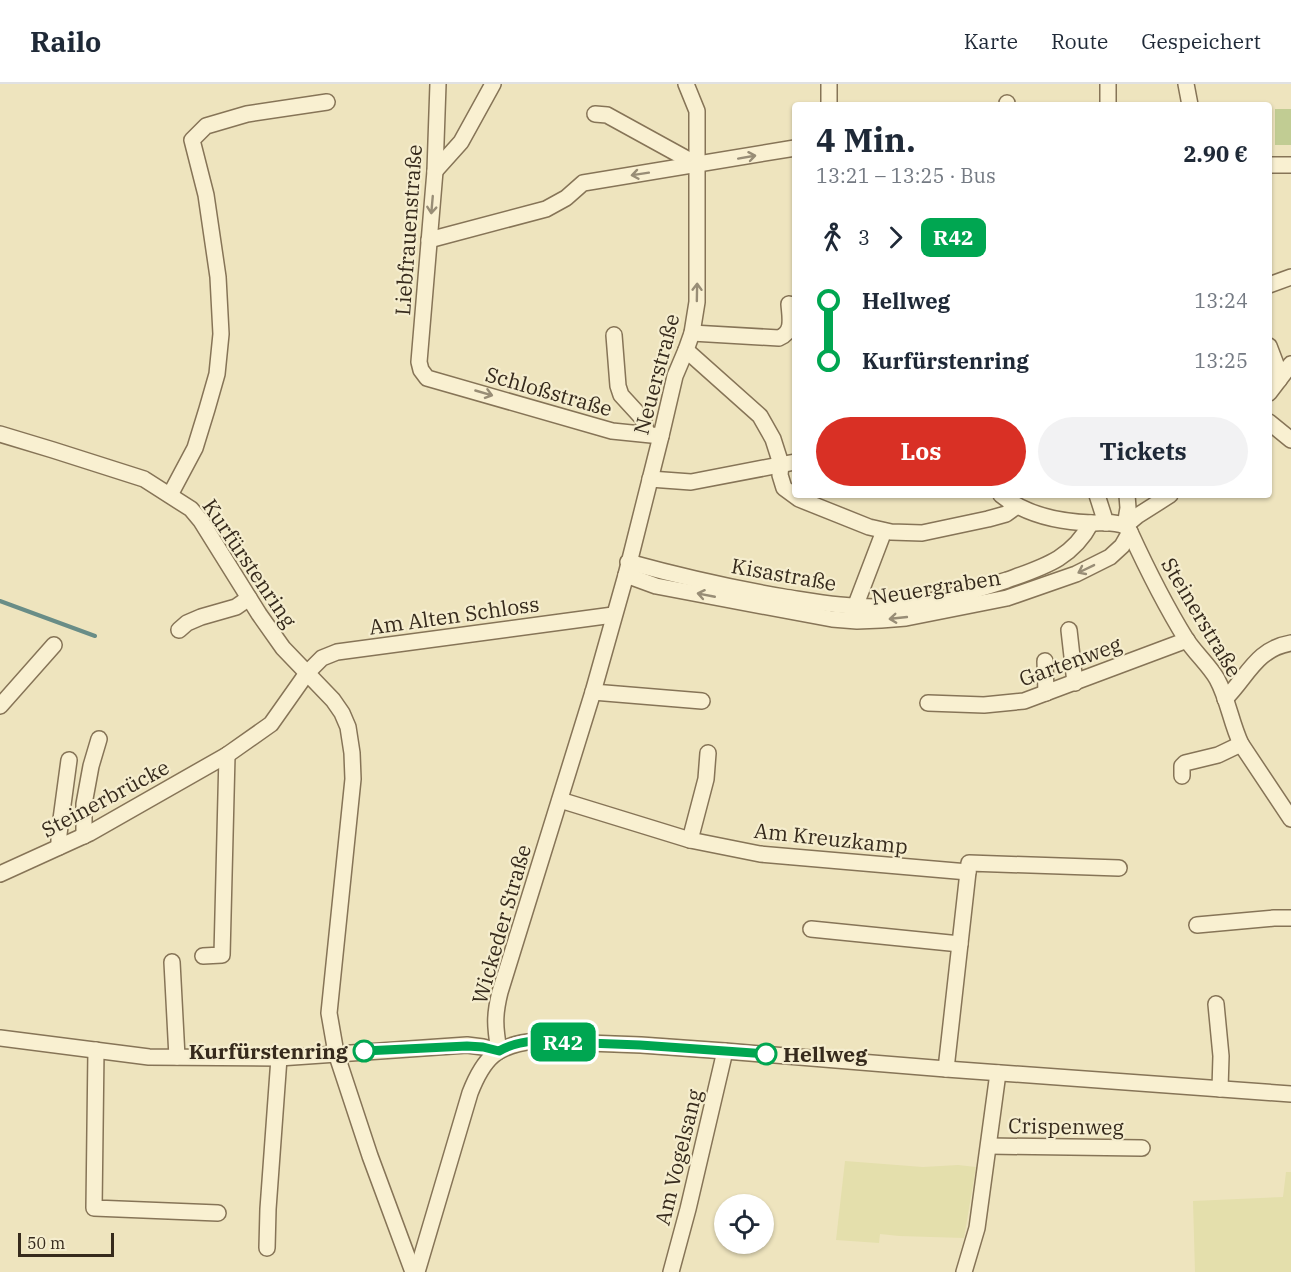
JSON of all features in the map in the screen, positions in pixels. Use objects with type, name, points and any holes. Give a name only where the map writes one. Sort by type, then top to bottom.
[{"type":"street","name":"Liebfrauenstraße","points":[[427,378],[419,362],[435,171],[438,84]]},
{"type":"street","points":[[435,171],[462,142],[493,84]]},
{"type":"street","points":[[829,84],[829,102]]},
{"type":"street","points":[[1108,84],[1108,102]]},
{"type":"street","points":[[1186,84],[1189,102]]},
{"type":"street","name":"Neuerstraße","points":[[614,615],[650,479],[654,435],[692,333],[697,302],[697,111],[691,85]]},
{"type":"street","points":[[170,495],[195,448],[217,374],[221,334],[218,277],[206,195],[192,140],[206,126],[247,114],[327,102]]},
{"type":"street","points":[[595,114],[607,115],[698,165]]},
{"type":"street","points":[[429,240],[546,209],[566,198],[583,183],[792,149]]},
{"type":"street","points":[[1272,165],[1291,165]]},
{"type":"street","points":[[1272,284],[1291,277]]},
{"type":"street","points":[[692,333],[779,338],[786,335],[790,328],[789,304]]},
{"type":"street","points":[[614,334],[618,386],[621,395],[654,435]]},
{"type":"street","points":[[686,350],[760,416],[788,463]]},
{"type":"street","points":[[1272,354],[1279,380]]},
{"type":"street","points":[[1272,389],[1291,364]]},
{"type":"street","name":"Schloßstraße","points":[[427,378],[612,431],[654,435]]},
{"type":"street","points":[[1272,424],[1291,440]]},
{"type":"street","name":"Kurfürstenring","points":[[0,434],[144,479],[190,509],[201,522],[283,648],[342,713],[348,727],[353,778],[329,1012],[336,1053],[370,1156],[415,1272]]},
{"type":"street","points":[[650,479],[691,482],[788,463]]},
{"type":"street","points":[[788,463],[780,475],[784,488],[792,494]]},
{"type":"street","points":[[798,498],[868,527],[891,532],[922,533],[1006,514],[1017,506]]},
{"type":"street","points":[[1005,498],[1017,506],[1039,514],[1074,522],[1114,523],[1127,529],[1127,498]]},
{"type":"street","points":[[1097,498],[1099,523]]},
{"type":"street","name":"Neuergraben","points":[[627,568],[656,586],[832,619],[857,621],[915,616],[1007,598],[1076,573],[1110,557],[1122,546],[1127,529],[1137,516],[1165,498]]},
{"type":"street","name":"Kisastraße","points":[[627,568],[668,573],[835,606],[884,607],[962,594],[1043,567],[1059,558],[1074,546],[1086,531],[1099,523]]},
{"type":"street","name":"Steinerstraße","points":[[1127,529],[1169,610],[1187,640],[1216,678],[1241,744],[1291,819]]},
{"type":"street","points":[[855,607],[884,531]]},
{"type":"street","points":[[179,630],[187,623],[201,617],[236,608],[249,598]]},
{"type":"street","name":"Am Alten Schloss","points":[[307,673],[322,658],[337,652],[614,615]]},
{"type":"street","name":"Wickeder Straße","points":[[499,1051],[495,1026],[496,1009],[614,615]]},
{"type":"street","points":[[1069,630],[1075,683]]},
{"type":"street","name":"Gartenweg","points":[[928,703],[984,705],[1024,701],[1187,640]]},
{"type":"street","points":[[1225,699],[1265,653],[1274,647],[1291,644]]},
{"type":"street","points":[[0,706],[54,645]]},
{"type":"street","points":[[1045,661],[1046,693]]},
{"type":"street","name":"Steinerbrücke","points":[[0,873],[84,836],[227,755],[271,724],[307,673]]},
{"type":"street","points":[[592,692],[702,701]]},
{"type":"street","points":[[84,836],[84,804],[99,739]]},
{"type":"street","points":[[1182,776],[1182,766],[1185,764],[1218,755],[1241,744]]},
{"type":"street","points":[[690,840],[706,779],[708,753]]},
{"type":"street","points":[[203,957],[222,955],[227,755]]},
{"type":"street","points":[[59,847],[69,760]]},
{"type":"street","name":"Am Kreuzkamp","points":[[560,800],[690,840],[760,854],[968,868],[1119,868]]},
{"type":"street","points":[[946,1069],[968,868]]},
{"type":"street","points":[[1197,925],[1291,918]]},
{"type":"street","points":[[811,929],[960,944]]},
{"type":"street","points":[[172,963],[177,1057]]},
{"type":"street","points":[[1216,1004],[1221,1056],[1220,1089]]},
{"type":"street","points":[[0,1038],[149,1057],[279,1058],[467,1046],[499,1051]]},
{"type":"street","points":[[415,1272],[453,1154],[470,1092],[480,1070],[488,1059],[499,1051],[520,1043],[535,1041],[640,1045],[1291,1094]]},
{"type":"street","points":[[96,1050],[94,1208],[218,1213]]},
{"type":"street","name":"Am Vogelsang","points":[[671,1272],[725,1051]]},
{"type":"street","points":[[267,1248],[279,1058]]},
{"type":"street","points":[[964,1272],[977,1228],[998,1072]]},
{"type":"street","name":"Crispenweg","points":[[989,1146],[1142,1148]]},
{"type":"shaded area","points":[[845,1161],[923,1167],[958,1165],[976,1167],[964,1238],[880,1234],[879,1243],[836,1240]]},
{"type":"shaded area","points":[[1286,1172],[1291,1172],[1291,1272],[1195,1272],[1193,1201],[1283,1197]]},
{"type":"green space","points":[[1275,109],[1291,109],[1291,145],[1275,145]]},
{"type":"waterway","points":[[0,601],[95,636]]},
{"type":"bus line","name":"R42","points":[[364,1051],[467,1046],[499,1051],[508,1046],[535,1041],[640,1045],[766,1054]]},
{"type":"place","name":"Kurfürstenring","points":[[364,1051]]},
{"type":"place","name":"Hellweg","points":[[766,1054]]}]
